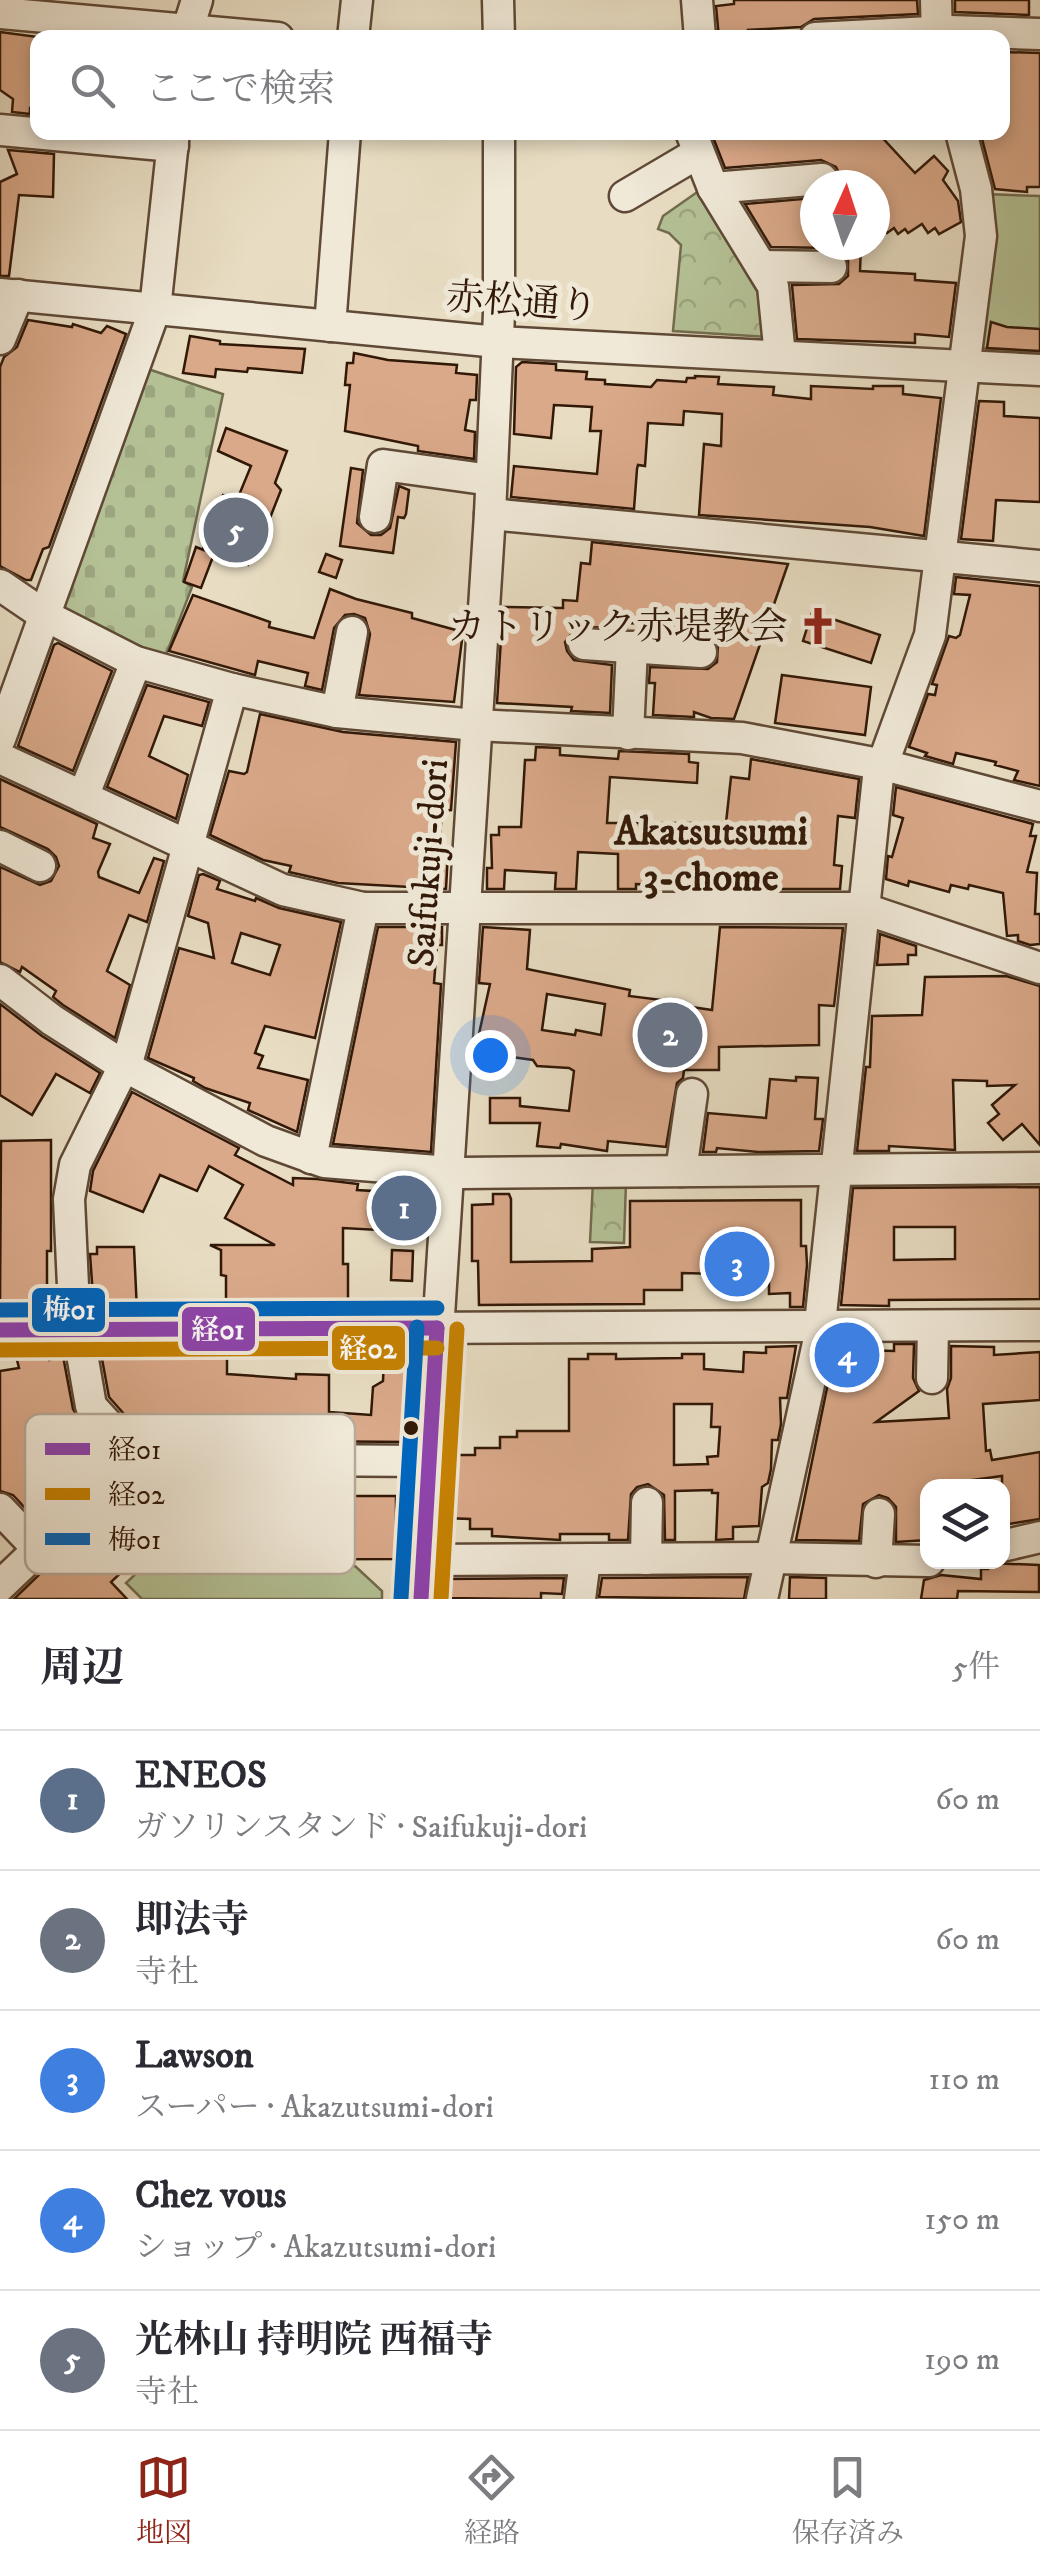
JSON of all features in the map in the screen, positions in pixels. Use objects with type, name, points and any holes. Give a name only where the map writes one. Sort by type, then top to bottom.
[{"type":"street","points":[[8,0],[0,13],[151,30]]},
{"type":"street","points":[[187,30],[197,0]]},
{"type":"street","points":[[354,30],[357,0]]},
{"type":"street","points":[[498,0],[498,30]]},
{"type":"street","points":[[696,0],[699,30]]},
{"type":"street","points":[[936,0],[936,30]]},
{"type":"street","points":[[1010,34],[1040,34]]},
{"type":"street","points":[[0,130],[30,132]]},
{"type":"street","points":[[0,739],[155,308],[174,140]]},
{"type":"street","points":[[330,326],[344,140]]},
{"type":"street","name":"Saifukuji-dori","points":[[421,1599],[490,514],[498,342],[499,140]]},
{"type":"street","points":[[762,1599],[819,1328],[878,777],[930,634],[981,236],[976,189],[963,140]]},
{"type":"street","points":[[625,196],[694,143],[713,188],[772,286],[780,356]]},
{"type":"street","points":[[713,188],[800,181]]},
{"type":"street","points":[[761,266],[830,267]]},
{"type":"street","points":[[0,339],[9,294]]},
{"type":"street","name":"赤松通り","points":[[9,294],[498,342],[1040,370]]},
{"type":"street","points":[[376,517],[383,465],[491,480]]},
{"type":"street","points":[[490,514],[1040,566]]},
{"type":"street","points":[[0,586],[136,662],[232,689],[337,712],[476,725],[742,738],[884,764],[1040,806]]},
{"type":"street","points":[[337,712],[352,632]]},
{"type":"street","points":[[584,644],[701,652]]},
{"type":"street","points":[[628,734],[632,647]]},
{"type":"street","points":[[82,796],[136,662]]},
{"type":"street","points":[[98,1414],[91,1406],[77,1330],[69,1198],[75,1165],[124,1066],[232,689]]},
{"type":"street","points":[[0,758],[283,890],[363,908],[862,908],[1040,968]]},
{"type":"street","points":[[0,846],[40,866]]},
{"type":"street","points":[[311,1158],[363,908]]},
{"type":"street","points":[[0,980],[52,1020],[124,1066],[266,1141],[311,1158],[447,1172],[1040,1168]]},
{"type":"street","points":[[680,1171],[692,1094]]},
{"type":"street","points":[[932,1378],[934,1326]]},
{"type":"street","points":[[0,1330],[1040,1326]]},
{"type":"street","points":[[355,1460],[429,1461]]},
{"type":"street","points":[[646,1559],[647,1503]]},
{"type":"street","points":[[0,1509],[25,1535]]},
{"type":"street","points":[[876,1562],[880,1514]]},
{"type":"street","points":[[1010,1544],[1040,1538]]},
{"type":"street","points":[[423,1560],[770,1558],[920,1562]]},
{"type":"street","points":[[580,1599],[585,1560]]},
{"type":"street","points":[[0,1586],[25,1563]]},
{"type":"green space","points":[[703,188],[764,291],[768,337],[673,331],[681,245],[658,229],[663,216]]},
{"type":"green space","points":[[985,194],[1040,196],[1040,352],[977,348]]},
{"type":"green space","points":[[145,368],[223,394],[183,581],[192,587],[164,660],[62,608]]},
{"type":"green space","points":[[593,1181],[626,1182],[624,1243],[590,1242]]},
{"type":"green space","points":[[355,1566],[382,1591],[382,1599],[142,1599],[126,1583],[136,1574],[355,1574]]},
{"type":"building","points":[[734,0],[917,0],[918,14],[814,19],[801,27],[718,30],[716,6],[734,4]]},
{"type":"building","points":[[955,0],[1029,0],[1029,15],[955,12]]},
{"type":"building","points":[[0,32],[30,36],[30,114],[12,112],[13,99],[0,90]]},
{"type":"building","points":[[1010,52],[1040,53],[1040,187],[1027,187],[1027,192],[995,189],[982,140],[1010,140]]},
{"type":"building","points":[[714,140],[884,140],[915,173],[934,156],[948,171],[943,180],[958,201],[961,222],[939,234],[935,228],[928,233],[922,224],[908,233],[905,229],[898,234],[894,228],[890,231],[890,170],[838,170],[821,160],[725,168]]},
{"type":"building","points":[[8,150],[54,154],[53,197],[19,195],[9,276],[0,276],[0,182],[17,174]]},
{"type":"building","points":[[800,199],[800,247],[771,247],[745,204]]},
{"type":"building","points":[[848,260],[860,260],[860,271],[915,274],[915,280],[956,283],[949,337],[915,334],[915,343],[797,339],[792,285],[839,284],[848,276]]},
{"type":"building","points":[[28,320],[72,327],[73,324],[101,333],[107,326],[126,334],[49,547],[43,549],[31,580],[0,566],[0,367],[4,357],[17,347]]},
{"type":"building","points":[[991,322],[1040,329],[1040,351],[987,348]]},
{"type":"building","points":[[190,336],[220,344],[305,349],[302,373],[248,368],[247,372],[216,369],[215,377],[183,373]]},
{"type":"building","points":[[354,353],[388,360],[457,365],[456,373],[477,375],[476,400],[470,400],[465,430],[475,432],[474,459],[418,451],[418,446],[345,431],[350,385],[345,385],[347,363],[353,363]]},
{"type":"building","points":[[522,362],[556,364],[556,370],[587,372],[586,379],[605,380],[605,384],[651,387],[657,380],[686,382],[695,376],[719,377],[718,384],[774,387],[773,395],[811,399],[811,386],[903,386],[903,394],[941,398],[924,536],[870,527],[699,515],[704,444],[721,446],[722,414],[684,411],[683,425],[648,423],[645,466],[638,465],[634,509],[511,497],[514,466],[597,474],[601,431],[590,431],[592,407],[554,405],[551,438],[514,434],[516,367]]},
{"type":"building","points":[[979,401],[1004,402],[1004,416],[1040,418],[1040,502],[996,500],[993,541],[961,539]]},
{"type":"building","points":[[226,428],[287,451],[275,483],[281,490],[266,528],[270,530],[262,553],[254,550],[248,565],[203,549],[223,495],[237,500],[251,466],[218,451]]},
{"type":"building","points":[[351,468],[363,470],[357,523],[371,535],[381,535],[390,528],[399,486],[409,490],[406,514],[404,518],[398,517],[393,553],[340,546]]},
{"type":"building","points":[[592,542],[788,564],[734,719],[694,712],[694,717],[653,715],[655,683],[649,683],[650,667],[708,669],[717,662],[718,645],[703,633],[658,630],[659,625],[577,627],[565,642],[574,660],[612,665],[610,713],[497,703],[503,607],[563,608],[563,600],[577,601],[581,563],[590,564]]},
{"type":"building","points":[[196,547],[214,554],[201,588],[184,582]]},
{"type":"building","points":[[326,554],[342,560],[336,578],[319,572]]},
{"type":"building","points":[[956,577],[1040,586],[1040,786],[1014,780],[1018,771],[995,765],[996,762],[956,753],[953,764],[909,747],[928,694],[935,695],[937,685],[932,684],[949,636],[960,635],[970,595],[954,594]]},
{"type":"building","points":[[330,589],[463,632],[454,702],[359,695],[370,634],[365,618],[354,614],[345,615],[334,628],[322,690],[305,686],[308,673],[258,661],[255,675],[169,651],[193,595],[270,622],[269,627],[314,638]]},
{"type":"building","points":[[812,612],[880,635],[871,663],[803,641]]},
{"type":"building","points":[[58,643],[112,671],[73,771],[18,746],[54,645]]},
{"type":"building","points":[[782,675],[871,687],[865,735],[775,723]]},
{"type":"building","points":[[147,685],[209,702],[202,726],[164,716],[149,756],[188,775],[176,819],[107,787]]},
{"type":"building","points":[[260,714],[343,732],[456,742],[451,810],[442,811],[439,852],[448,852],[446,889],[338,883],[289,872],[291,866],[263,860],[210,835],[229,771],[247,772]]},
{"type":"building","points":[[536,747],[560,748],[560,755],[618,759],[619,751],[689,754],[689,762],[698,763],[697,783],[610,777],[607,823],[726,823],[731,777],[749,779],[751,759],[859,779],[855,818],[838,816],[834,865],[842,866],[840,889],[696,889],[636,884],[636,889],[618,889],[618,854],[578,852],[576,889],[555,889],[556,873],[505,870],[504,889],[487,889],[487,868],[492,868],[491,835],[499,835],[499,827],[521,827],[525,760],[535,760]]},
{"type":"building","points":[[0,779],[97,824],[93,838],[110,844],[99,877],[139,893],[154,858],[164,861],[147,922],[129,915],[107,971],[130,985],[115,1038],[63,1005],[53,997],[56,991],[22,967],[20,972],[0,962],[0,867],[40,885],[51,881],[59,866],[48,849],[0,827]]},
{"type":"building","points":[[896,787],[1033,824],[1030,836],[1036,836],[1027,872],[1037,873],[1035,914],[1040,914],[1040,944],[1018,941],[1018,935],[1007,936],[1003,893],[969,885],[968,889],[951,885],[949,892],[886,879],[888,856],[892,857],[903,818],[893,815]]},
{"type":"building","points":[[199,875],[220,881],[217,889],[341,922],[315,1038],[265,1026],[255,1053],[263,1056],[258,1068],[308,1080],[297,1132],[248,1110],[250,1103],[205,1088],[194,1078],[148,1058],[179,948],[214,958],[208,923],[188,916]],"holes":[[[241,933],[280,945],[270,975],[232,963]]]},
{"type":"building","points":[[378,927],[442,927],[434,983],[441,984],[431,1152],[333,1144]]},
{"type":"building","points":[[483,927],[530,930],[527,969],[630,990],[629,996],[712,1010],[720,927],[843,928],[834,1006],[819,1005],[819,1045],[719,1047],[719,1070],[684,1070],[677,1083],[666,1147],[608,1141],[607,1151],[561,1144],[560,1148],[537,1146],[540,1123],[490,1123],[490,1098],[520,1098],[520,1106],[569,1111],[574,1071],[537,1066],[533,1060],[475,1052],[490,984],[479,983]],"holes":[[[547,994],[605,1004],[601,1035],[542,1030]]]},
{"type":"building","points":[[880,934],[916,946],[916,955],[908,955],[908,964],[877,965]]},
{"type":"building","points":[[1006,976],[1040,986],[1040,1145],[1022,1124],[1003,1140],[988,1123],[999,1114],[992,1105],[1015,1085],[987,1086],[987,1081],[953,1080],[955,1150],[889,1146],[889,1151],[857,1151],[866,1067],[870,1067],[872,1016],[922,1015],[925,977]]},
{"type":"building","points":[[0,1004],[100,1073],[90,1093],[56,1074],[32,1115],[0,1095]]},
{"type":"building","points":[[796,1077],[818,1078],[815,1119],[823,1119],[819,1151],[717,1148],[716,1152],[703,1152],[708,1113],[766,1118],[770,1079],[796,1081]]},
{"type":"building","points":[[132,1092],[239,1148],[235,1155],[293,1185],[293,1178],[317,1179],[358,1184],[357,1190],[427,1194],[426,1216],[380,1213],[379,1230],[343,1228],[348,1310],[226,1310],[221,1250],[210,1245],[275,1245],[225,1218],[243,1185],[209,1166],[197,1191],[160,1175],[143,1212],[90,1191],[93,1171]]},
{"type":"building","points":[[51,1140],[47,1306],[0,1306],[1,1141]]},
{"type":"building","points":[[1040,1187],[1040,1299],[889,1300],[889,1306],[841,1305],[853,1188]],"holes":[[[894,1227],[955,1227],[955,1259],[894,1260]]]},
{"type":"building","points":[[493,1194],[509,1194],[511,1199],[511,1262],[592,1261],[592,1249],[630,1247],[630,1201],[801,1200],[801,1246],[806,1246],[807,1265],[803,1307],[790,1307],[790,1293],[769,1294],[769,1275],[682,1273],[682,1290],[644,1290],[644,1304],[479,1305],[478,1261],[472,1261],[472,1205],[493,1204]]},
{"type":"building","points":[[97,1247],[134,1247],[137,1311],[94,1311],[90,1254],[97,1254]]},
{"type":"building","points":[[392,1250],[413,1251],[412,1281],[391,1280]]},
{"type":"building","points":[[894,1344],[914,1344],[913,1378],[919,1391],[876,1422],[949,1418],[951,1346],[994,1347],[994,1355],[1040,1352],[1040,1400],[983,1404],[986,1451],[990,1450],[992,1460],[1040,1452],[1040,1519],[1010,1524],[1010,1479],[1002,1476],[920,1479],[920,1540],[896,1542],[896,1507],[879,1495],[863,1504],[859,1541],[796,1540],[829,1378],[834,1378],[837,1346],[860,1345],[860,1350],[894,1351]]},
{"type":"building","points":[[796,1346],[787,1398],[780,1398],[781,1424],[778,1440],[772,1440],[771,1469],[768,1483],[762,1487],[759,1526],[733,1527],[733,1539],[716,1540],[718,1493],[675,1491],[675,1540],[665,1540],[664,1495],[648,1484],[631,1494],[628,1540],[609,1540],[609,1534],[560,1534],[560,1540],[492,1536],[492,1529],[470,1529],[470,1519],[445,1518],[449,1455],[475,1455],[475,1448],[500,1448],[500,1437],[517,1437],[517,1431],[569,1431],[569,1359],[588,1359],[588,1354],[616,1354],[616,1359],[704,1354],[704,1369],[743,1372],[744,1352],[766,1353],[766,1347]],"holes":[[[674,1404],[712,1404],[711,1427],[720,1427],[718,1456],[707,1457],[708,1464],[674,1465]]]},
{"type":"building","points":[[100,1348],[189,1348],[189,1352],[227,1353],[227,1374],[296,1379],[296,1374],[329,1375],[329,1412],[371,1415],[373,1387],[383,1381],[384,1357],[417,1359],[411,1442],[355,1442],[355,1414],[124,1414],[109,1397]]},
{"type":"building","points":[[47,1350],[49,1360],[63,1356],[76,1414],[25,1414],[25,1508],[13,1495],[0,1491],[0,1371],[19,1368],[16,1356]]},
{"type":"building","points":[[355,1496],[396,1496],[396,1559],[355,1559]]},
{"type":"building","points":[[1010,1564],[1039,1565],[1039,1592],[958,1591],[957,1599],[921,1599],[924,1580],[941,1575],[981,1579],[981,1569],[1010,1569]]},
{"type":"building","points":[[40,1574],[119,1574],[111,1582],[127,1599],[14,1599]]},
{"type":"building","points":[[748,1577],[744,1599],[599,1597],[602,1578]]},
{"type":"building","points":[[790,1577],[826,1578],[826,1599],[789,1599]]},
{"type":"building","points":[[564,1578],[562,1594],[541,1593],[541,1599],[441,1598],[442,1579]]},
{"type":"transit line","name":"梅01","points":[[0,1310],[437,1308]]},
{"type":"transit line","name":"梅01","points":[[401,1598],[417,1327]]},
{"type":"transit line","name":"経01","points":[[0,1330],[437,1328]]},
{"type":"transit line","name":"経01","points":[[421,1599],[437,1328]]},
{"type":"transit line","name":"経02","points":[[441,1599],[457,1329]]},
{"type":"transit line","name":"経02","points":[[0,1350],[437,1348]]},
{"type":"place","name":"光林山 持明院 西福寺","points":[[236,530]]},
{"type":"place","name":"カトリック赤堤教会","points":[[818,626]]},
{"type":"place","name":"即法寺","points":[[670,1035]]},
{"type":"place","name":"ENEOS","points":[[404,1208]]},
{"type":"place","name":"Lawson","points":[[737,1264]]},
{"type":"place","name":"Chez vous","points":[[847,1355]]},
{"type":"district","name":"Akatsutsumi 3-chome","points":[[711,853]]}]
